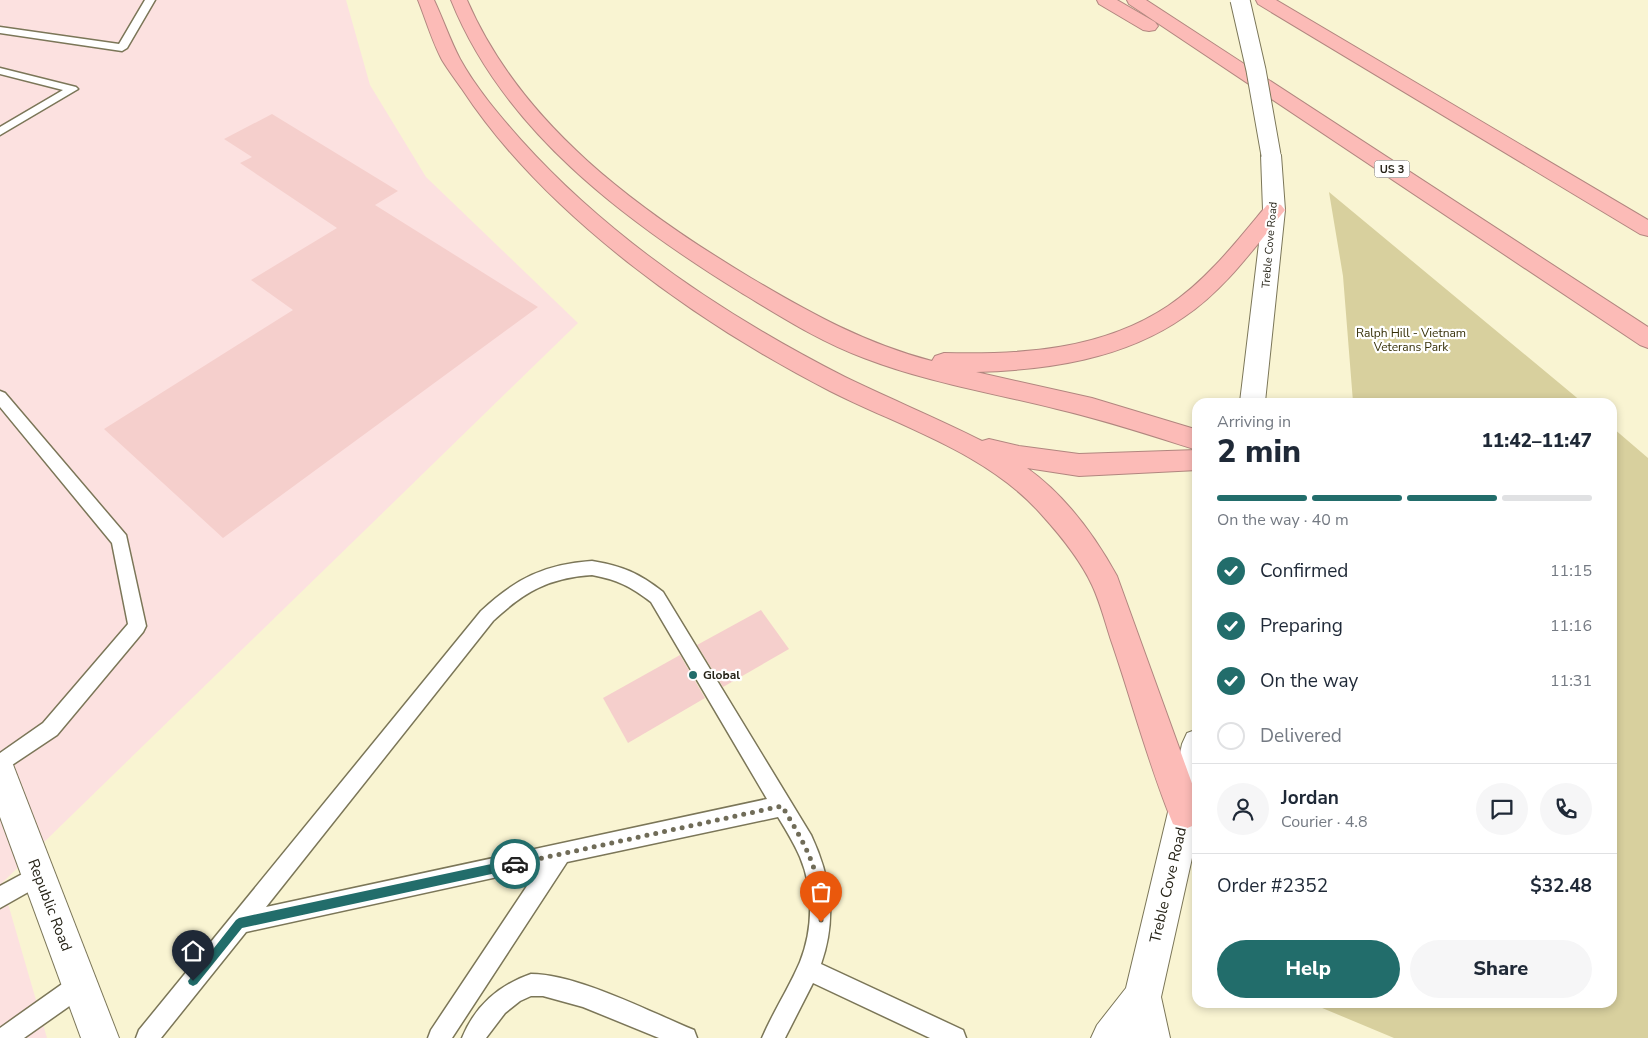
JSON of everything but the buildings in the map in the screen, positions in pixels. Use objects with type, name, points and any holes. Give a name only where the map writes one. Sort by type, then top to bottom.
[{"type":"highway","points":[[426,0],[445,48],[476,100],[522,155],[562,195],[630,252],[730,322],[771,347],[836,383],[961,442],[1008,468],[1061,518],[1090,554],[1116,607],[1185,812]]},
{"type":"highway","points":[[459,0],[465,16],[490,60],[543,129],[603,186],[658,229],[745,285],[799,317],[843,339],[890,358],[1115,414],[1192,438]]},
{"type":"highway","points":[[1105,0],[1367,153]]},
{"type":"highway","name":"US 3","points":[[1135,0],[1648,339]]},
{"type":"highway","points":[[1264,0],[1648,229]]},
{"type":"highway","points":[[890,358],[950,362],[1036,360],[1082,351],[1128,337],[1176,312],[1206,288],[1233,260],[1274,210]]},
{"type":"highway","points":[[961,442],[1019,456],[1080,465],[1192,460]]},
{"type":"main road","name":"Treble Cove Road","points":[[1240,0],[1256,70],[1271,155],[1274,210],[1252,398]]},
{"type":"main road","name":"Republic Road","points":[[0,772],[100,1038]]},
{"type":"main road","name":"Treble Cove Road","points":[[1110,1038],[1142,997],[1192,775]]},
{"type":"main road","name":"Treble Cove Road","points":[[1142,997],[1151,1038]]},
{"type":"lane","points":[[0,30],[122,48],[150,0]]},
{"type":"lane","points":[[0,71],[72,89],[0,132]]},
{"type":"lane","points":[[0,396],[120,540],[137,626],[50,729],[0,764]]},
{"type":"lane","points":[[147,1038],[493,609],[522,586],[547,574],[564,570],[591,568],[616,572],[639,582],[657,597],[804,842],[818,879],[822,907],[819,935],[808,969],[773,1038]]},
{"type":"lane","points":[[239,923],[782,806]]},
{"type":"lane","points":[[439,1038],[561,854]]},
{"type":"lane","points":[[0,898],[38,875]]},
{"type":"lane","points":[[808,969],[931,1033],[955,1038]]},
{"type":"lane","points":[[5,1038],[80,985]]},
{"type":"lane","points":[[473,1038],[498,1003],[524,988],[542,985],[559,988],[686,1038]]},
{"type":"shaded area","points":[[0,0],[346,0],[370,85],[426,177],[578,323],[2,883],[47,1038],[0,1038]]},
{"type":"green space","name":"Ralph Hill - Vietnam Veterans Park","points":[[1329,192],[1577,398],[1353,398],[1343,276]]},
{"type":"green space","points":[[1617,431],[1648,458],[1648,1038],[1394,1038],[1322,1008],[1617,1008]]},
{"type":"way so far","points":[[515,864],[782,806],[804,842],[815,866],[822,907],[821,922]]},
{"type":"place","name":"Global","points":[[693,675]]},
{"type":"route","points":[[193,981],[239,923],[515,864]]}]
